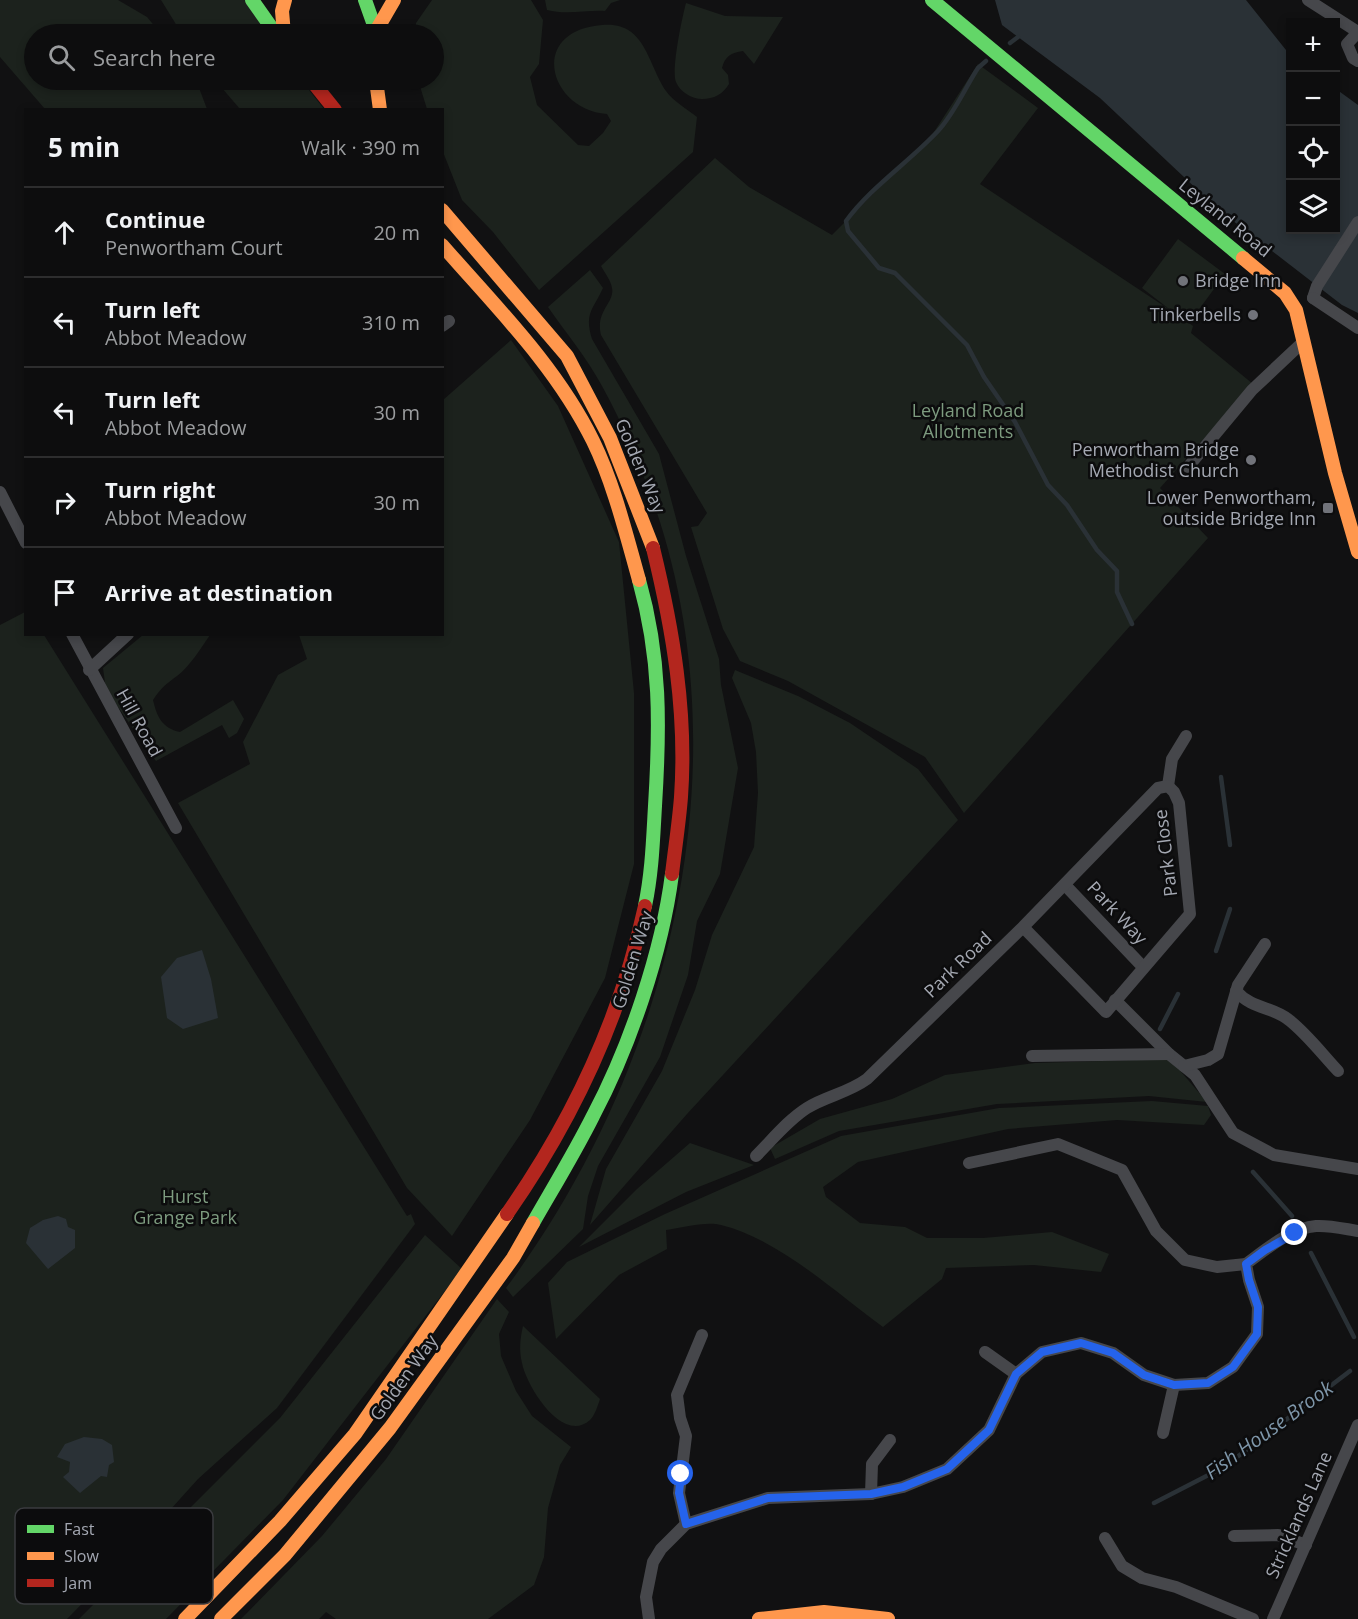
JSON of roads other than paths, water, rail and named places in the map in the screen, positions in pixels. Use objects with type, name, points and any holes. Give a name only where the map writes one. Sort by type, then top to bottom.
[{"type":"main road","points":[[252,0],[269,24]]},
{"type":"main road","points":[[283,24],[282,11],[285,0]]},
{"type":"main road","points":[[365,0],[372,24]]},
{"type":"main road","points":[[380,24],[394,0]]},
{"type":"main road","name":"Leyland Road","points":[[939,2],[1272,279],[1296,310],[1335,473],[1358,552]]},
{"type":"main road","points":[[319,90],[333,108]]},
{"type":"main road","points":[[377,90],[380,108]]},
{"type":"main road","name":"Golden Way","points":[[221,1619],[285,1555],[390,1428],[513,1258],[594,1115],[627,1040],[666,919],[681,797],[682,735],[678,672],[670,616],[650,536],[610,438],[567,356],[444,212]]},
{"type":"main road","name":"Golden Way","points":[[213,1590],[280,1521],[355,1434],[542,1164],[573,1108],[601,1046],[640,928],[651,879],[660,724],[657,675],[643,595],[619,510],[593,441],[548,366],[444,247]]},
{"type":"main road","name":"Golden Way","points":[[185,1619],[200,1604]]},
{"type":"main road","points":[[759,1619],[778,1615],[826,1612],[888,1619]]},
{"type":"street","points":[[1311,3],[1326,0]]},
{"type":"street","points":[[1311,3],[1358,32],[1347,44],[1358,61]]},
{"type":"street","points":[[1296,310],[1315,292],[1358,222]]},
{"type":"street","points":[[1315,292],[1358,328]]},
{"type":"street","points":[[1188,467],[1252,390],[1304,342]]},
{"type":"street","points":[[0,492],[24,539]]},
{"type":"street","name":"Hill Road","points":[[73,636],[89,670],[176,828]]},
{"type":"street","points":[[89,670],[126,636]]},
{"type":"street","points":[[1168,786],[1172,759],[1186,735]]},
{"type":"street","name":"Park Close","points":[[1040,910],[1158,788],[1168,786],[1174,792],[1179,802],[1190,914],[1115,1000]]},
{"type":"street","name":"Park Way","points":[[1065,885],[1143,967]]},
{"type":"street","name":"Park Road","points":[[756,1156],[810,1106],[852,1090],[867,1079],[1040,910]]},
{"type":"street","points":[[1023,927],[1106,1012],[1115,1000],[1169,1054],[1195,1076],[1233,1133],[1274,1155],[1358,1169]]},
{"type":"street","points":[[1184,1066],[1208,1060],[1218,1054],[1242,976],[1265,945]]},
{"type":"street","points":[[1236,991],[1255,1006],[1280,1014],[1290,1020],[1338,1071]]},
{"type":"street","points":[[1032,1056],[1169,1054]]},
{"type":"street","points":[[969,1163],[1058,1144],[1122,1170],[1156,1232],[1185,1260],[1217,1267],[1246,1264],[1295,1233],[1315,1226],[1358,1231]]},
{"type":"street","points":[[649,1619],[646,1597],[653,1562],[661,1549],[686,1524],[768,1498],[871,1494],[903,1487],[947,1469],[989,1430],[1016,1374],[1042,1352],[1081,1343],[1113,1353],[1144,1375],[1174,1385],[1208,1383],[1233,1367],[1257,1334],[1258,1307],[1246,1264]]},
{"type":"street","points":[[686,1524],[679,1493],[686,1436],[680,1418],[677,1395],[702,1335]]},
{"type":"street","points":[[985,1352],[1016,1374]]},
{"type":"street","points":[[1163,1433],[1174,1385]]},
{"type":"street","name":"Stricklands Lane","points":[[1273,1619],[1358,1425]]},
{"type":"street","points":[[871,1494],[872,1464],[890,1440]]},
{"type":"street","points":[[1234,1536],[1278,1535],[1306,1545]]},
{"type":"street","points":[[1105,1538],[1122,1566],[1142,1578],[1176,1587],[1253,1619]]},
{"type":"waterway","name":"Fish House Brook","points":[[1010,43],[1018,37]]},
{"type":"waterway","name":"Fish House Brook","points":[[986,61],[978,68],[938,131],[878,186],[846,221],[848,231],[879,268],[895,273],[967,345],[984,377],[1015,422],[1048,485],[1067,505],[1097,550],[1117,571],[1117,592],[1132,624]]},
{"type":"waterway","name":"Fish House Brook","points":[[1221,777],[1230,845]]},
{"type":"waterway","name":"Fish House Brook","points":[[1216,951],[1230,909]]},
{"type":"waterway","name":"Fish House Brook","points":[[1160,1029],[1178,994]]},
{"type":"waterway","name":"Fish House Brook","points":[[1253,1172],[1292,1216]]},
{"type":"waterway","name":"Fish House Brook","points":[[1311,1253],[1354,1337]]},
{"type":"waterway","name":"Fish House Brook","points":[[1154,1503],[1224,1467],[1350,1371]]},
{"type":"place","name":"Bridge Inn","points":[[1183,281]]},
{"type":"place","name":"Tinkerbells","points":[[1253,315]]},
{"type":"place","name":"Penwortham Bridge Methodist Church","points":[[1251,460]]},
{"type":"place","name":"Lower Penwortham, outside Bridge Inn","points":[[1328,508]]},
{"type":"park label","name":"Leyland Road Allotments","points":[[968,421]]},
{"type":"park label","name":"Hurst Grange Park","points":[[185,1207]]}]
